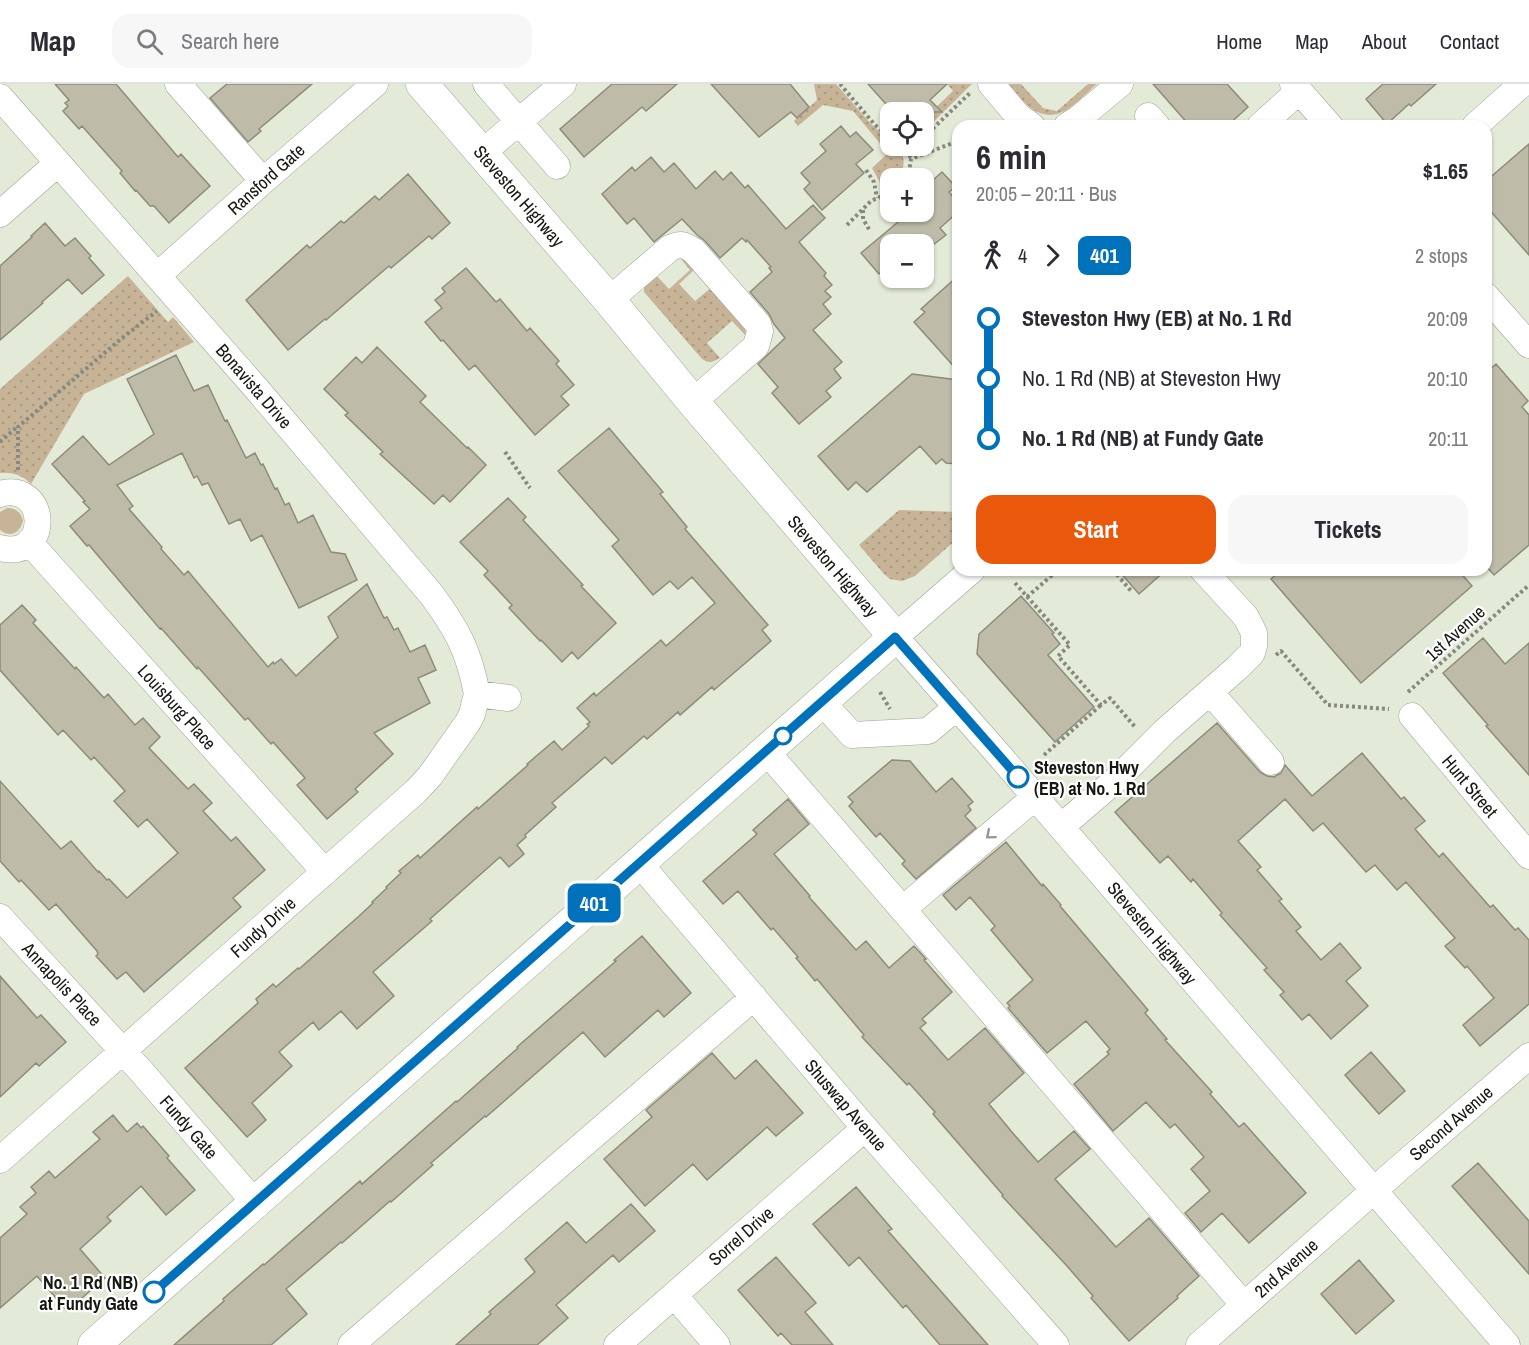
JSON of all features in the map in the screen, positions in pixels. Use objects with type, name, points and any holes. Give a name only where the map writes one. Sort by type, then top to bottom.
[{"type":"main road","name":"Steveston Highway","points":[[422,84],[895,637]]},
{"type":"main road","points":[[94,1345],[895,637]]},
{"type":"street","points":[[178,84],[263,181]]},
{"type":"street","name":"Ransford Gate","points":[[158,276],[375,84]]},
{"type":"street","points":[[486,84],[557,166]]},
{"type":"street","points":[[482,153],[563,84]]},
{"type":"street","points":[[1076,120],[1120,84]]},
{"type":"street","points":[[1482,120],[1522,84]]},
{"type":"street","points":[[1266,120],[1296,87],[1325,120]]},
{"type":"street","points":[[981,88],[1024,120]]},
{"type":"street","name":"Bonavista Drive","points":[[0,97],[255,387],[431,594],[448,616],[461,640],[472,670],[477,694]]},
{"type":"street","points":[[0,214],[58,163]]},
{"type":"street","points":[[609,300],[670,248],[679,244],[694,250],[758,324],[760,331],[756,346],[693,402]]},
{"type":"street","points":[[1492,303],[1529,345]]},
{"type":"street","points":[[0,548],[12,550],[21,548],[35,535],[38,526],[35,507],[29,500],[13,492],[9,485]]},
{"type":"street","name":"Louisburg Place","points":[[29,542],[325,872]]},
{"type":"street","points":[[895,637],[965,576]]},
{"type":"street","points":[[1061,827],[1119,777],[1165,731],[1252,653],[1255,639],[1251,625],[1208,576]]},
{"type":"street","name":"Steveston Highway","points":[[895,637],[1506,1345]]},
{"type":"street","points":[[1210,692],[1271,762]]},
{"type":"street","points":[[477,694],[508,698]]},
{"type":"street","name":"Fundy Drive","points":[[0,1160],[416,791],[430,776],[468,722],[477,694]]},
{"type":"street","points":[[822,701],[852,735],[928,731],[957,707]]},
{"type":"street","name":"Hunt Street","points":[[1404,704],[1529,856]]},
{"type":"street","points":[[766,751],[1244,1305]]},
{"type":"street","points":[[903,909],[1035,797]]},
{"type":"street","name":"Shuswap Avenue","points":[[639,863],[865,1128],[1056,1345]]},
{"type":"street","name":"Annapolis Place","points":[[0,917],[123,1052]]},
{"type":"street","points":[[351,1345],[753,997]]},
{"type":"street","name":"Fundy Gate","points":[[123,1052],[255,1203]]},
{"type":"street","name":"Second Avenue","points":[[1373,1191],[1529,1056]]},
{"type":"street","name":"Sorrel Drive","points":[[616,1345],[865,1128]]},
{"type":"street","name":"2nd Avenue","points":[[1199,1345],[1373,1191]]},
{"type":"street","points":[[674,1295],[717,1345]]},
{"type":"path","points":[[840,84],[880,129]]},
{"type":"path","points":[[934,128],[981,88]]},
{"type":"path","points":[[911,159],[952,143]]},
{"type":"path","points":[[909,156],[911,159],[910,168]]},
{"type":"path","points":[[866,170],[873,182],[877,198]]},
{"type":"path","points":[[846,225],[880,197]]},
{"type":"path","points":[[863,209],[864,219],[870,231]]},
{"type":"path","points":[[0,441],[162,307]]},
{"type":"path","points":[[9,485],[18,427]]},
{"type":"path","points":[[505,452],[530,488]]},
{"type":"path","points":[[1027,597],[1051,576]]},
{"type":"path","points":[[1118,576],[1132,592]]},
{"type":"path","points":[[1016,583],[1070,645],[1058,656],[1101,705]]},
{"type":"path","name":"1st Avenue","points":[[1404,704],[1529,585]]},
{"type":"path","points":[[1044,755],[1110,698],[1151,745]]},
{"type":"path","points":[[1328,705],[1388,709],[1404,704]]},
{"type":"shaded area","points":[[814,84],[836,84],[880,132],[880,143],[853,111],[823,105],[798,126],[794,121],[817,100]]},
{"type":"shaded area","points":[[947,84],[972,84],[934,121],[934,109],[953,91]]},
{"type":"shaded area","points":[[1009,84],[1021,84],[1043,108],[1057,111],[1088,84],[1097,84],[1068,109],[1051,115],[1032,109]]},
{"type":"shaded area","points":[[885,156],[902,156],[902,168],[880,168],[880,183],[872,168]]},
{"type":"shaded area","points":[[681,259],[687,261],[695,269],[679,284],[695,301],[712,287],[745,328],[746,336],[732,321],[707,343],[720,358],[713,361],[707,362],[702,359],[644,292],[644,285],[655,274],[669,289],[690,270]]},
{"type":"shaded area","points":[[128,276],[168,322],[173,317],[194,342],[84,394],[31,484],[17,475],[0,473],[0,389]]},
{"type":"shaded area","points":[[7,508],[18,511],[23,521],[20,529],[11,534],[0,530],[0,512]]},
{"type":"shaded area","points":[[899,510],[952,512],[952,543],[915,576],[902,581],[890,579],[884,574],[859,545]]},
{"type":"building","points":[[55,84],[116,84],[178,157],[181,154],[210,186],[169,223],[154,206],[150,206],[135,191],[120,173],[122,171],[82,126],[79,129],[63,111],[68,106],[65,103],[69,100]]},
{"type":"building","points":[[227,84],[312,84],[259,129],[261,131],[248,142],[210,98]]},
{"type":"building","points":[[612,84],[677,84],[646,111],[642,107],[584,157],[560,129]]},
{"type":"building","points":[[711,84],[790,84],[809,107],[797,118],[791,112],[759,137]]},
{"type":"building","points":[[868,84],[947,84],[930,100],[932,102],[884,102]]},
{"type":"building","points":[[1153,84],[1227,84],[1248,107],[1234,120],[1185,120]]},
{"type":"building","points":[[1383,84],[1436,84],[1391,120],[1384,120],[1366,99]]},
{"type":"building","points":[[934,104],[942,112],[934,112]]},
{"type":"building","points":[[841,126],[850,137],[856,132],[873,150],[856,164],[864,173],[822,210],[804,189],[810,183],[801,173],[826,151],[820,144]]},
{"type":"building","points":[[1529,144],[1529,255],[1492,213],[1492,176]]},
{"type":"building","points":[[651,157],[664,172],[674,163],[696,189],[715,171],[723,180],[731,172],[745,188],[748,185],[786,229],[813,205],[825,218],[799,242],[826,273],[824,276],[832,285],[825,291],[831,297],[823,304],[831,314],[813,330],[842,362],[834,369],[841,378],[826,391],[831,397],[799,424],[772,393],[778,387],[758,364],[785,338],[750,292],[772,272],[769,268],[771,267],[747,240],[746,242],[742,238],[720,258],[682,219],[654,242],[634,218],[627,224],[602,194],[632,167],[635,171]]},
{"type":"building","points":[[942,172],[952,183],[952,190],[949,192],[952,195],[952,217],[940,228],[946,235],[934,244],[934,234],[884,234],[898,222],[934,222],[934,179]]},
{"type":"building","points":[[408,174],[450,223],[432,239],[429,236],[391,268],[389,266],[288,350],[246,300],[307,245],[310,248],[375,196],[379,200]]},
{"type":"building","points":[[45,223],[65,246],[75,238],[104,275],[82,294],[68,279],[0,340],[0,266]]},
{"type":"building","points":[[880,237],[880,273],[879,274],[861,253]]},
{"type":"building","points":[[466,268],[496,302],[500,299],[527,331],[530,328],[559,361],[556,364],[574,385],[561,396],[569,405],[535,435],[475,365],[469,370],[425,322],[442,308],[435,300],[445,292],[442,288]]},
{"type":"building","points":[[952,281],[952,364],[914,322],[925,312],[921,309]]},
{"type":"building","points":[[377,347],[426,396],[420,402],[486,465],[450,502],[443,495],[434,504],[380,454],[383,452],[345,415],[348,413],[324,389],[356,357],[362,363]]},
{"type":"building","points":[[176,355],[194,391],[208,385],[246,458],[255,453],[285,505],[289,503],[298,523],[313,515],[331,552],[345,554],[357,580],[299,608],[262,535],[251,541],[240,519],[229,524],[208,483],[202,485],[197,476],[194,478],[182,453],[117,485],[133,506],[129,509],[162,547],[161,549],[184,575],[188,571],[268,667],[281,659],[296,676],[338,637],[328,617],[367,584],[384,618],[387,617],[394,630],[398,628],[410,652],[425,645],[436,670],[418,678],[430,703],[374,733],[393,754],[355,789],[358,792],[327,819],[297,785],[305,778],[273,742],[271,744],[248,718],[245,720],[198,667],[197,669],[70,526],[90,509],[52,464],[83,436],[109,465],[154,434],[127,379]]},
{"type":"building","points":[[1496,364],[1528,401],[1522,407],[1529,415],[1529,545],[1494,575],[1492,573],[1492,368]]},
{"type":"building","points":[[912,374],[952,379],[952,464],[946,463],[942,459],[936,464],[920,446],[867,492],[856,482],[848,490],[818,456]]},
{"type":"building","points":[[609,428],[663,492],[660,494],[687,527],[685,529],[768,625],[762,630],[771,641],[714,690],[712,687],[680,715],[678,712],[647,739],[644,736],[612,764],[605,757],[552,803],[556,807],[517,845],[524,854],[509,867],[500,857],[373,972],[394,996],[357,1029],[341,1011],[319,1030],[313,1022],[279,1052],[292,1066],[252,1103],[266,1120],[247,1137],[185,1068],[258,1003],[256,999],[273,984],[276,987],[299,969],[358,917],[401,873],[399,871],[418,855],[420,858],[554,741],[562,750],[589,726],[587,724],[590,722],[577,708],[594,693],[596,696],[661,640],[666,646],[715,603],[692,577],[678,589],[670,581],[653,595],[612,546],[619,540],[558,471]]},
{"type":"building","points":[[508,498],[526,517],[523,520],[616,623],[578,659],[572,652],[562,662],[540,641],[509,608],[512,605],[484,575],[488,571],[460,542]]},
{"type":"building","points":[[1123,576],[1159,576],[1139,594]]},
{"type":"building","points":[[1274,576],[1463,576],[1472,586],[1361,683],[1271,579]]},
{"type":"building","points":[[1021,596],[1054,633],[1052,634],[1060,644],[1048,655],[1094,707],[1055,742],[977,654],[979,634]]},
{"type":"building","points":[[22,605],[36,620],[33,623],[104,698],[108,694],[135,725],[143,718],[160,737],[149,748],[188,789],[194,784],[212,803],[203,811],[231,841],[236,837],[265,870],[233,898],[241,907],[144,992],[126,972],[117,979],[96,956],[97,951],[56,904],[49,910],[0,861],[0,781],[61,849],[71,841],[98,872],[107,880],[109,879],[127,898],[178,853],[147,819],[138,827],[114,801],[125,791],[94,757],[91,760],[63,730],[58,735],[0,670],[0,625]]},
{"type":"building","points":[[1483,638],[1505,664],[1529,643],[1529,775],[1443,673]]},
{"type":"building","points":[[1217,723],[1260,772],[1274,777],[1281,773],[1285,765],[1312,796],[1362,753],[1401,799],[1404,797],[1425,821],[1415,829],[1439,857],[1443,853],[1490,907],[1493,905],[1515,930],[1518,928],[1529,940],[1529,1004],[1480,1046],[1463,1025],[1494,998],[1467,966],[1465,968],[1445,946],[1455,938],[1406,882],[1397,890],[1375,865],[1366,872],[1323,823],[1313,831],[1285,799],[1238,841],[1261,867],[1257,870],[1282,899],[1279,901],[1301,927],[1296,931],[1321,960],[1340,943],[1361,968],[1346,981],[1368,1006],[1331,1039],[1309,1014],[1302,1020],[1280,995],[1284,992],[1264,970],[1267,968],[1220,915],[1222,913],[1193,879],[1191,882],[1168,856],[1160,863],[1115,812]]},
{"type":"building","points":[[892,760],[910,761],[936,792],[952,778],[973,802],[968,806],[971,810],[965,816],[976,828],[916,879],[902,864],[905,861],[880,833],[876,837],[849,806],[853,802],[848,797]]},
{"type":"building","points":[[788,799],[809,824],[774,854],[809,897],[856,950],[866,941],[889,968],[914,946],[952,992],[922,1019],[926,1023],[920,1028],[948,1060],[985,1028],[1024,1073],[989,1104],[1011,1131],[1038,1162],[1074,1131],[1090,1149],[1055,1179],[1116,1247],[1149,1218],[1199,1276],[1177,1296],[1178,1298],[1129,1341],[1091,1298],[1093,1296],[1067,1266],[1002,1196],[933,1114],[935,1112],[862,1037],[864,1035],[817,979],[815,981],[773,928],[771,930],[738,891],[723,904],[703,881],[757,834],[753,830]]},
{"type":"building","points":[[1006,842],[1148,1010],[1145,1013],[1167,1039],[1165,1040],[1212,1092],[1210,1094],[1239,1127],[1244,1123],[1306,1193],[1249,1243],[1222,1213],[1201,1232],[1185,1213],[1210,1191],[1191,1169],[1204,1157],[1175,1124],[1170,1128],[1146,1102],[1113,1131],[1074,1084],[1109,1054],[1107,1052],[1110,1049],[1086,1021],[1047,1053],[1008,1008],[1010,1006],[1007,1003],[1033,980],[991,930],[995,926],[970,897],[956,910],[943,895]]},
{"type":"building","points":[[642,936],[691,993],[664,1017],[658,1010],[605,1057],[583,1032],[431,1163],[433,1165],[391,1202],[286,1289],[307,1314],[271,1345],[174,1345],[263,1264],[360,1181],[362,1184],[457,1102]]},
{"type":"building","points":[[0,976],[37,1018],[41,1015],[66,1042],[39,1066],[36,1063],[0,1097]]},
{"type":"building","points":[[1371,1052],[1405,1091],[1379,1114],[1345,1075]]},
{"type":"building","points":[[712,1053],[735,1079],[756,1060],[803,1113],[776,1136],[767,1127],[707,1180],[693,1164],[645,1206],[604,1159],[652,1117],[646,1110]]},
{"type":"building","points":[[113,1115],[127,1132],[137,1123],[141,1128],[143,1126],[195,1190],[166,1215],[141,1186],[107,1217],[111,1221],[80,1249],[105,1278],[67,1311],[37,1276],[0,1308],[0,1238],[27,1214],[20,1207],[36,1193],[31,1187],[49,1171],[55,1178],[100,1139],[93,1132]]},
{"type":"building","points":[[1478,1163],[1529,1221],[1529,1274],[1452,1186]]},
{"type":"building","points":[[856,1187],[892,1229],[888,1231],[988,1345],[940,1345],[906,1305],[903,1308],[859,1257],[849,1266],[813,1224]]},
{"type":"building","points":[[631,1204],[655,1231],[619,1262],[613,1255],[556,1305],[568,1318],[537,1345],[456,1345],[491,1314],[489,1312],[535,1272],[525,1259],[567,1222],[586,1243]]},
{"type":"building","points":[[776,1257],[816,1303],[805,1312],[833,1345],[792,1345],[781,1333],[778,1336],[738,1290]]},
{"type":"building","points":[[1359,1260],[1394,1301],[1356,1334],[1321,1294]]},
{"type":"bus line","name":"401","points":[[154,1292],[895,637],[1018,777]]},
{"type":"place","name":"Steveston Hwy (EB) at No. 1 Rd","points":[[1018,777]]},
{"type":"place","name":"No. 1 Rd (NB) at Fundy Gate","points":[[154,1292]]}]
